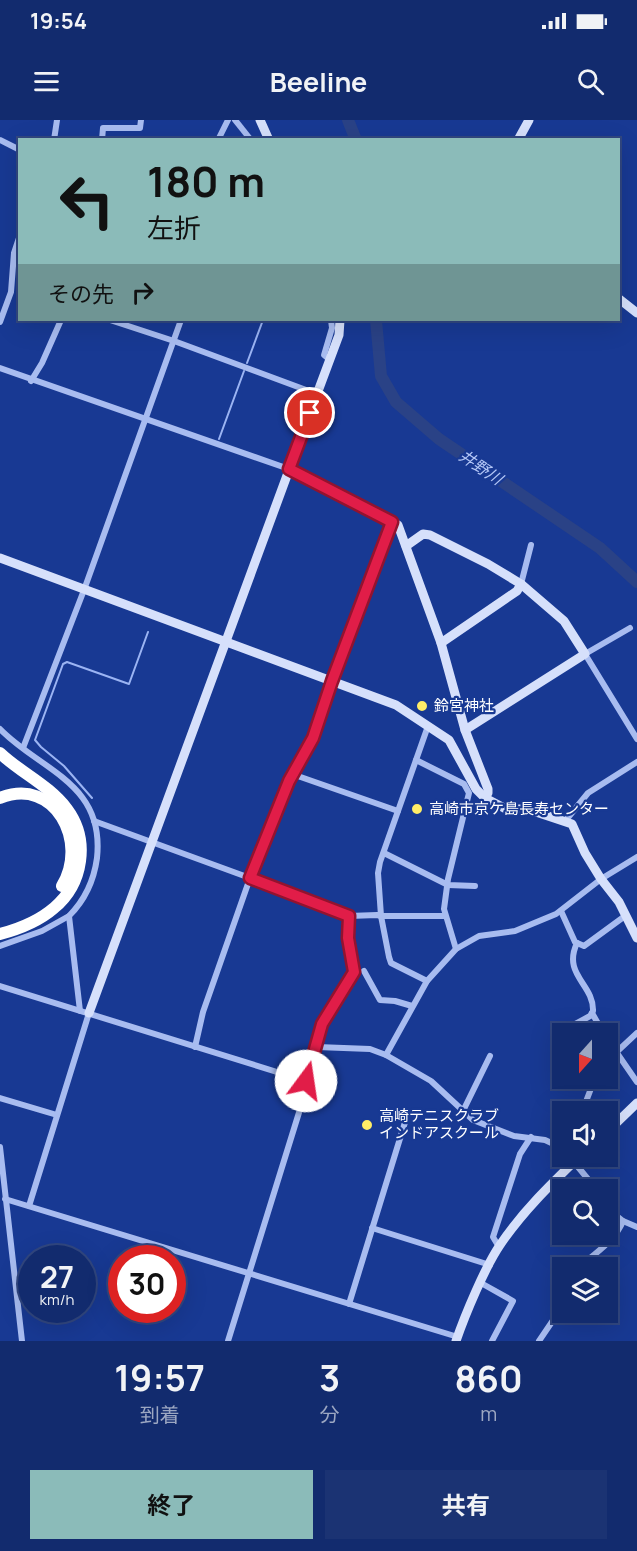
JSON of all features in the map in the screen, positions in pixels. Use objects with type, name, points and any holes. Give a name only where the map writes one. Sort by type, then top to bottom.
[{"type":"highway","points":[[0,933],[33,921],[54,908],[72,887],[80,865],[81,854],[78,831],[64,806],[3,751]]},
{"type":"highway","points":[[0,798],[23,793],[43,799],[50,804],[64,821],[72,843],[72,854],[64,883],[52,899],[27,916],[0,926]]},
{"type":"street","points":[[54,138],[57,120]]},
{"type":"street","points":[[102,138],[103,128],[140,128],[141,120]]},
{"type":"street","points":[[219,138],[228,120]]},
{"type":"street","points":[[235,120],[248,138]]},
{"type":"street","points":[[260,120],[268,138]]},
{"type":"street","points":[[519,138],[529,120]]},
{"type":"street","points":[[0,140],[18,149]]},
{"type":"street","points":[[0,322],[11,292],[16,260]]},
{"type":"street","points":[[620,300],[637,313]]},
{"type":"street","points":[[31,381],[42,363],[61,321]]},
{"type":"street","points":[[113,321],[318,394]]},
{"type":"street","points":[[23,748],[84,590],[182,321]]},
{"type":"street","points":[[330,360],[324,355],[332,328],[331,321]]},
{"type":"street","points":[[29,1206],[57,1114],[84,1012],[152,842],[318,394],[339,334],[340,321]]},
{"type":"street","points":[[0,368],[31,381],[146,418],[289,469],[398,525],[441,643],[465,730],[488,789],[485,798]]},
{"type":"street","points":[[195,1047],[203,1012],[250,878],[292,774],[313,738],[392,522]]},
{"type":"street","points":[[406,546],[423,534],[430,535],[488,564],[521,584],[564,621],[637,739]]},
{"type":"street","points":[[441,643],[517,591],[521,584],[531,544]]},
{"type":"street","points":[[0,558],[396,705],[450,740],[476,789],[485,798],[506,809],[527,809],[548,818],[566,820],[574,827],[585,854],[619,902],[637,938]]},
{"type":"street","points":[[465,730],[630,628]]},
{"type":"street","points":[[426,981],[391,963],[381,916],[378,873],[428,726]]},
{"type":"street","points":[[0,729],[11,741],[59,773],[86,803],[94,821],[97,855],[88,890],[69,916],[42,931],[0,946]]},
{"type":"street","points":[[3,751],[11,741]]},
{"type":"street","points":[[416,760],[464,784],[469,793],[448,879],[445,916],[456,949]]},
{"type":"street","points":[[566,820],[588,793],[637,762]]},
{"type":"street","points":[[292,774],[398,812]]},
{"type":"street","points":[[94,821],[349,916],[445,916]]},
{"type":"street","points":[[384,852],[448,885],[475,886]]},
{"type":"street","points":[[386,1055],[426,981],[456,949],[479,936],[532,925],[561,911],[601,879],[637,857]]},
{"type":"street","points":[[561,911],[575,942],[584,946],[626,916]]},
{"type":"street","points":[[69,916],[84,1012]]},
{"type":"street","points":[[228,1341],[306,1090],[312,1054],[317,1047],[322,1024],[354,972],[348,938],[349,916]]},
{"type":"street","points":[[577,943],[572,962],[576,975],[592,998],[592,1013],[598,1023]]},
{"type":"street","points":[[364,971],[380,1000],[412,1006]]},
{"type":"street","points":[[0,986],[306,1081]]},
{"type":"street","points":[[576,1023],[592,1013]]},
{"type":"street","points":[[618,1050],[637,1033]]},
{"type":"street","points":[[317,1047],[370,1049],[386,1055],[431,1081],[473,1120],[513,1136],[531,1137],[552,1142]]},
{"type":"street","points":[[463,1111],[490,1056]]},
{"type":"street","points":[[618,1057],[637,1082]]},
{"type":"street","points":[[0,1098],[57,1114]]},
{"type":"street","points":[[618,1121],[637,1103]]},
{"type":"street","points":[[348,1304],[406,1119]]},
{"type":"street","points":[[499,1246],[493,1238],[520,1154],[531,1137]]},
{"type":"street","points":[[0,1147],[4,1199],[22,1341]]},
{"type":"street","points":[[4,1199],[457,1339],[499,1246],[525,1212],[566,1167]]},
{"type":"street","points":[[618,1217],[637,1227]]},
{"type":"street","points":[[590,1257],[620,1229],[623,1221]]},
{"type":"street","points":[[372,1228],[490,1265]]},
{"type":"street","points":[[482,1283],[513,1301],[492,1341]]},
{"type":"street","points":[[539,1341],[552,1321]]},
{"type":"waterway","name":"井野川","points":[[348,120],[355,138]]},
{"type":"waterway","points":[[247,363],[263,321]]},
{"type":"waterway","name":"井野川","points":[[376,321],[381,376],[396,402],[439,439],[600,548],[637,582]]},
{"type":"waterway","points":[[219,439],[244,371]]},
{"type":"waterway","points":[[92,798],[64,766],[35,740],[63,664],[67,662],[129,684],[148,632]]},
{"type":"place","name":"鈴宮神社","points":[[422,706]]},
{"type":"place","name":"高崎市京ケ島長寿センター","points":[[417,809]]},
{"type":"place","name":"高崎テニスクラブ インドアスクール","points":[[367,1125]]},
{"type":"route","points":[[306,1081],[322,1024],[354,972],[348,938],[349,916],[250,878],[289,781],[313,738],[392,522],[289,469],[310,413]]}]
